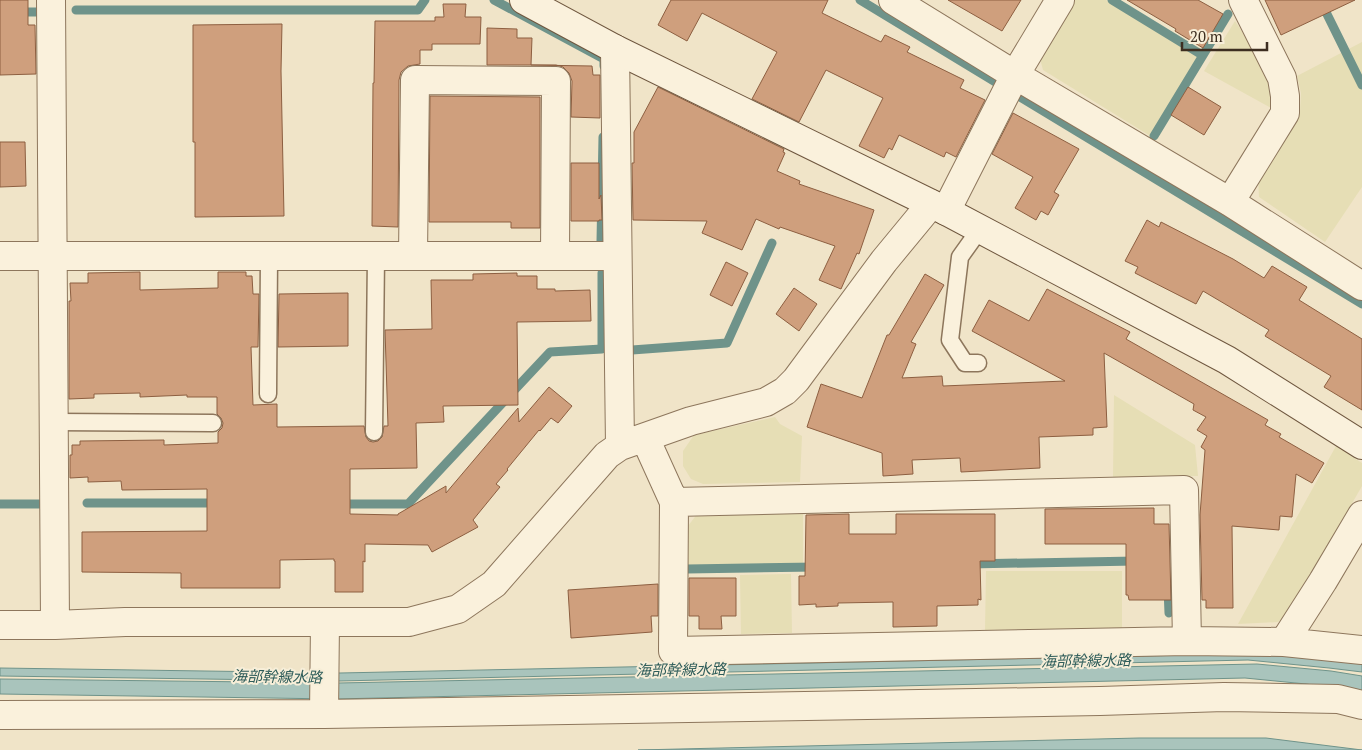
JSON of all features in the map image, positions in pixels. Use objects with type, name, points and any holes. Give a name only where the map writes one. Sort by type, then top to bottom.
[{"type":"street","points":[[52,0],[56,625]]},
{"type":"street","points":[[524,0],[615,49],[939,207],[1227,360],[1362,445]]},
{"type":"street","points":[[893,0],[1010,85],[1230,202],[1362,286]]},
{"type":"street","points":[[0,625],[125,622],[409,622],[458,609],[494,584],[607,455],[633,442],[691,421],[766,402],[785,391],[796,380],[884,261],[939,207],[1060,0]]},
{"type":"street","points":[[1230,202],[1284,113],[1285,96],[1282,78],[1243,0]]},
{"type":"street","points":[[615,49],[617,256],[633,442],[674,502],[673,651],[1186,641],[1284,642],[1362,650]]},
{"type":"street","points":[[413,256],[415,80],[556,81],[555,256]]},
{"type":"street","points":[[0,256],[617,256]]},
{"type":"street","points":[[674,502],[1184,490],[1186,641]]},
{"type":"street","points":[[1284,642],[1362,515]]},
{"type":"street","points":[[324,709],[325,622]]},
{"type":"street","points":[[0,715],[324,709],[1100,701],[1224,697],[1338,700],[1362,705]]},
{"type":"lane","points":[[978,364],[965,363],[950,340],[960,257],[980,229]]},
{"type":"lane","points":[[268,394],[269,256]]},
{"type":"lane","points":[[374,432],[376,256]]},
{"type":"lane","points":[[54,422],[213,423]]},
{"type":"shaded area","points":[[1073,0],[1106,0],[1199,57],[1152,137],[1043,70],[1039,55]]},
{"type":"shaded area","points":[[1235,21],[1257,54],[1274,97],[1273,109],[1204,71]]},
{"type":"shaded area","points":[[1362,42],[1362,187],[1325,242],[1259,197],[1258,176],[1300,111],[1301,93],[1297,76]]},
{"type":"shaded area","points":[[1114,395],[1195,445],[1198,476],[1113,477]]},
{"type":"shaded area","points":[[775,417],[780,424],[802,436],[800,482],[703,484],[691,479],[683,466],[683,451],[694,435]]},
{"type":"shaded area","points":[[1336,446],[1362,463],[1362,486],[1289,613],[1278,622],[1238,624]]},
{"type":"shaded area","points":[[803,511],[803,564],[685,565],[684,531],[698,513]]},
{"type":"shaded area","points":[[986,571],[1122,571],[1122,628],[985,630]]},
{"type":"shaded area","points":[[791,574],[792,633],[741,634],[740,575]]},
{"type":"water","name":"海部幹線水路","points":[[1189,655],[1276,656],[1340,660],[1362,663],[1362,672],[1248,660],[339,681],[0,676],[0,668],[340,673]]},
{"type":"water","points":[[1257,664],[1362,676],[1362,692],[1245,678],[335,699],[0,694],[0,679],[339,683]]},
{"type":"water","points":[[1139,738],[1266,738],[1362,750],[638,750]]},
{"type":"building","points":[[0,0],[28,0],[28,25],[35,25],[36,74],[0,75]]},
{"type":"building","points":[[671,0],[828,0],[822,13],[881,42],[885,35],[910,47],[907,52],[964,80],[960,88],[985,100],[956,157],[946,152],[944,157],[899,135],[892,150],[889,148],[884,158],[859,146],[883,98],[826,70],[799,122],[752,99],[777,52],[702,13],[687,41],[658,25]]},
{"type":"building","points":[[948,0],[1021,0],[1002,31]]},
{"type":"building","points":[[1127,0],[1198,0],[1223,14],[1203,48],[1175,31],[1176,29]]},
{"type":"building","points":[[1265,0],[1355,0],[1281,35]]},
{"type":"building","points":[[443,4],[466,4],[465,17],[481,17],[480,44],[432,44],[432,50],[420,50],[420,64],[408,66],[401,72],[399,80],[398,227],[372,226],[375,21],[435,21],[435,17],[444,17]]},
{"type":"building","points":[[282,24],[284,216],[195,217],[193,25]]},
{"type":"building","points":[[487,28],[517,29],[517,38],[532,38],[531,65],[487,65]]},
{"type":"building","points":[[558,65],[592,66],[593,75],[600,75],[600,118],[571,117],[572,81],[569,73]]},
{"type":"building","points":[[658,87],[784,149],[783,152],[785,153],[777,171],[800,181],[799,184],[874,210],[859,254],[857,253],[841,289],[819,280],[835,246],[780,227],[779,229],[756,219],[742,250],[702,233],[707,221],[633,220],[632,163],[634,163],[634,132]]},
{"type":"building","points":[[1188,87],[1221,107],[1204,135],[1171,115]]},
{"type":"building","points":[[430,96],[540,97],[540,228],[511,228],[511,222],[429,222]]},
{"type":"building","points":[[1013,113],[1079,149],[1054,192],[1059,195],[1048,215],[1041,211],[1036,220],[1015,208],[1033,177],[992,154]]},
{"type":"building","points":[[0,142],[25,142],[26,186],[0,187]]},
{"type":"building","points":[[571,163],[599,163],[599,199],[601,195],[602,220],[571,221]]},
{"type":"building","points":[[1147,220],[1159,227],[1161,222],[1233,259],[1264,278],[1272,266],[1307,287],[1299,300],[1362,339],[1362,410],[1324,387],[1331,376],[1265,336],[1269,330],[1203,291],[1196,304],[1135,273],[1138,267],[1125,261]]},
{"type":"building","points":[[726,262],[748,273],[732,306],[710,295]]},
{"type":"building","points":[[140,272],[140,290],[218,288],[218,272],[246,272],[246,276],[252,276],[253,294],[259,294],[258,347],[251,347],[253,405],[277,404],[277,427],[364,426],[366,437],[369,441],[373,442],[378,441],[382,437],[384,426],[388,426],[385,330],[432,329],[431,280],[473,280],[473,274],[517,273],[517,276],[537,276],[537,289],[555,289],[555,291],[590,290],[591,321],[517,322],[518,405],[443,406],[444,422],[416,423],[417,468],[350,469],[350,514],[398,515],[446,486],[446,493],[518,408],[519,422],[549,387],[572,406],[558,423],[551,418],[507,469],[496,484],[500,487],[473,520],[478,527],[432,552],[428,545],[365,544],[363,592],[335,592],[334,559],[280,560],[280,588],[181,588],[181,573],[82,572],[82,532],[207,531],[207,489],[122,490],[121,481],[88,482],[88,477],[70,478],[72,445],[80,445],[80,441],[164,440],[164,445],[218,443],[218,432],[222,428],[223,423],[217,414],[217,397],[187,397],[187,395],[140,397],[140,393],[94,394],[94,398],[69,399],[70,283],[88,283],[88,273]]},
{"type":"building","points":[[925,274],[944,285],[911,342],[916,344],[902,378],[942,376],[943,386],[1065,381],[972,331],[989,300],[1029,321],[1047,289],[1130,332],[1126,339],[1268,420],[1265,425],[1281,434],[1279,437],[1324,463],[1312,483],[1296,474],[1292,517],[1280,516],[1279,530],[1232,526],[1233,608],[1206,608],[1206,600],[1202,600],[1200,515],[1205,450],[1201,447],[1207,436],[1197,430],[1206,417],[1193,410],[1194,404],[1104,353],[1107,427],[1093,428],[1093,435],[1039,437],[1040,468],[961,472],[960,458],[912,460],[913,474],[883,476],[882,453],[807,427],[821,384],[862,398],[887,335],[889,335]]},
{"type":"building","points":[[794,288],[817,304],[799,331],[776,314]]},
{"type":"building","points":[[348,293],[348,346],[278,347],[279,294]]},
{"type":"building","points":[[1154,508],[1154,524],[1169,524],[1171,600],[1129,600],[1128,595],[1126,595],[1126,544],[1045,544],[1045,509]]},
{"type":"building","points":[[849,514],[849,534],[896,534],[896,514],[995,514],[995,561],[980,561],[981,600],[978,599],[978,605],[937,606],[937,626],[893,627],[893,602],[838,603],[838,606],[816,607],[816,604],[799,605],[799,576],[805,576],[806,515]]},
{"type":"building","points":[[689,578],[736,578],[736,616],[721,616],[722,629],[699,629],[699,616],[689,616]]},
{"type":"building","points":[[658,584],[658,616],[651,616],[652,632],[571,638],[568,590]]},
{"type":"waterway","points":[[76,10],[418,10],[425,0]]},
{"type":"waterway","points":[[494,0],[604,59],[604,66]]},
{"type":"waterway","points":[[860,0],[1362,304]]},
{"type":"waterway","points":[[1112,0],[1202,55]]},
{"type":"waterway","points":[[1320,0],[1362,85]]},
{"type":"waterway","points":[[0,12],[36,12]]},
{"type":"waterway","points":[[1154,136],[1228,14]]},
{"type":"waterway","points":[[601,241],[603,137]]},
{"type":"waterway","points":[[632,350],[727,343],[772,243]]},
{"type":"waterway","points":[[339,504],[408,504],[550,352],[602,349],[602,273]]},
{"type":"waterway","points":[[87,503],[219,503]]},
{"type":"waterway","points":[[0,504],[39,504]]},
{"type":"waterway","points":[[969,564],[1136,561]]},
{"type":"waterway","points":[[687,569],[817,567]]},
{"type":"waterway","points":[[1168,588],[1169,613]]}]
